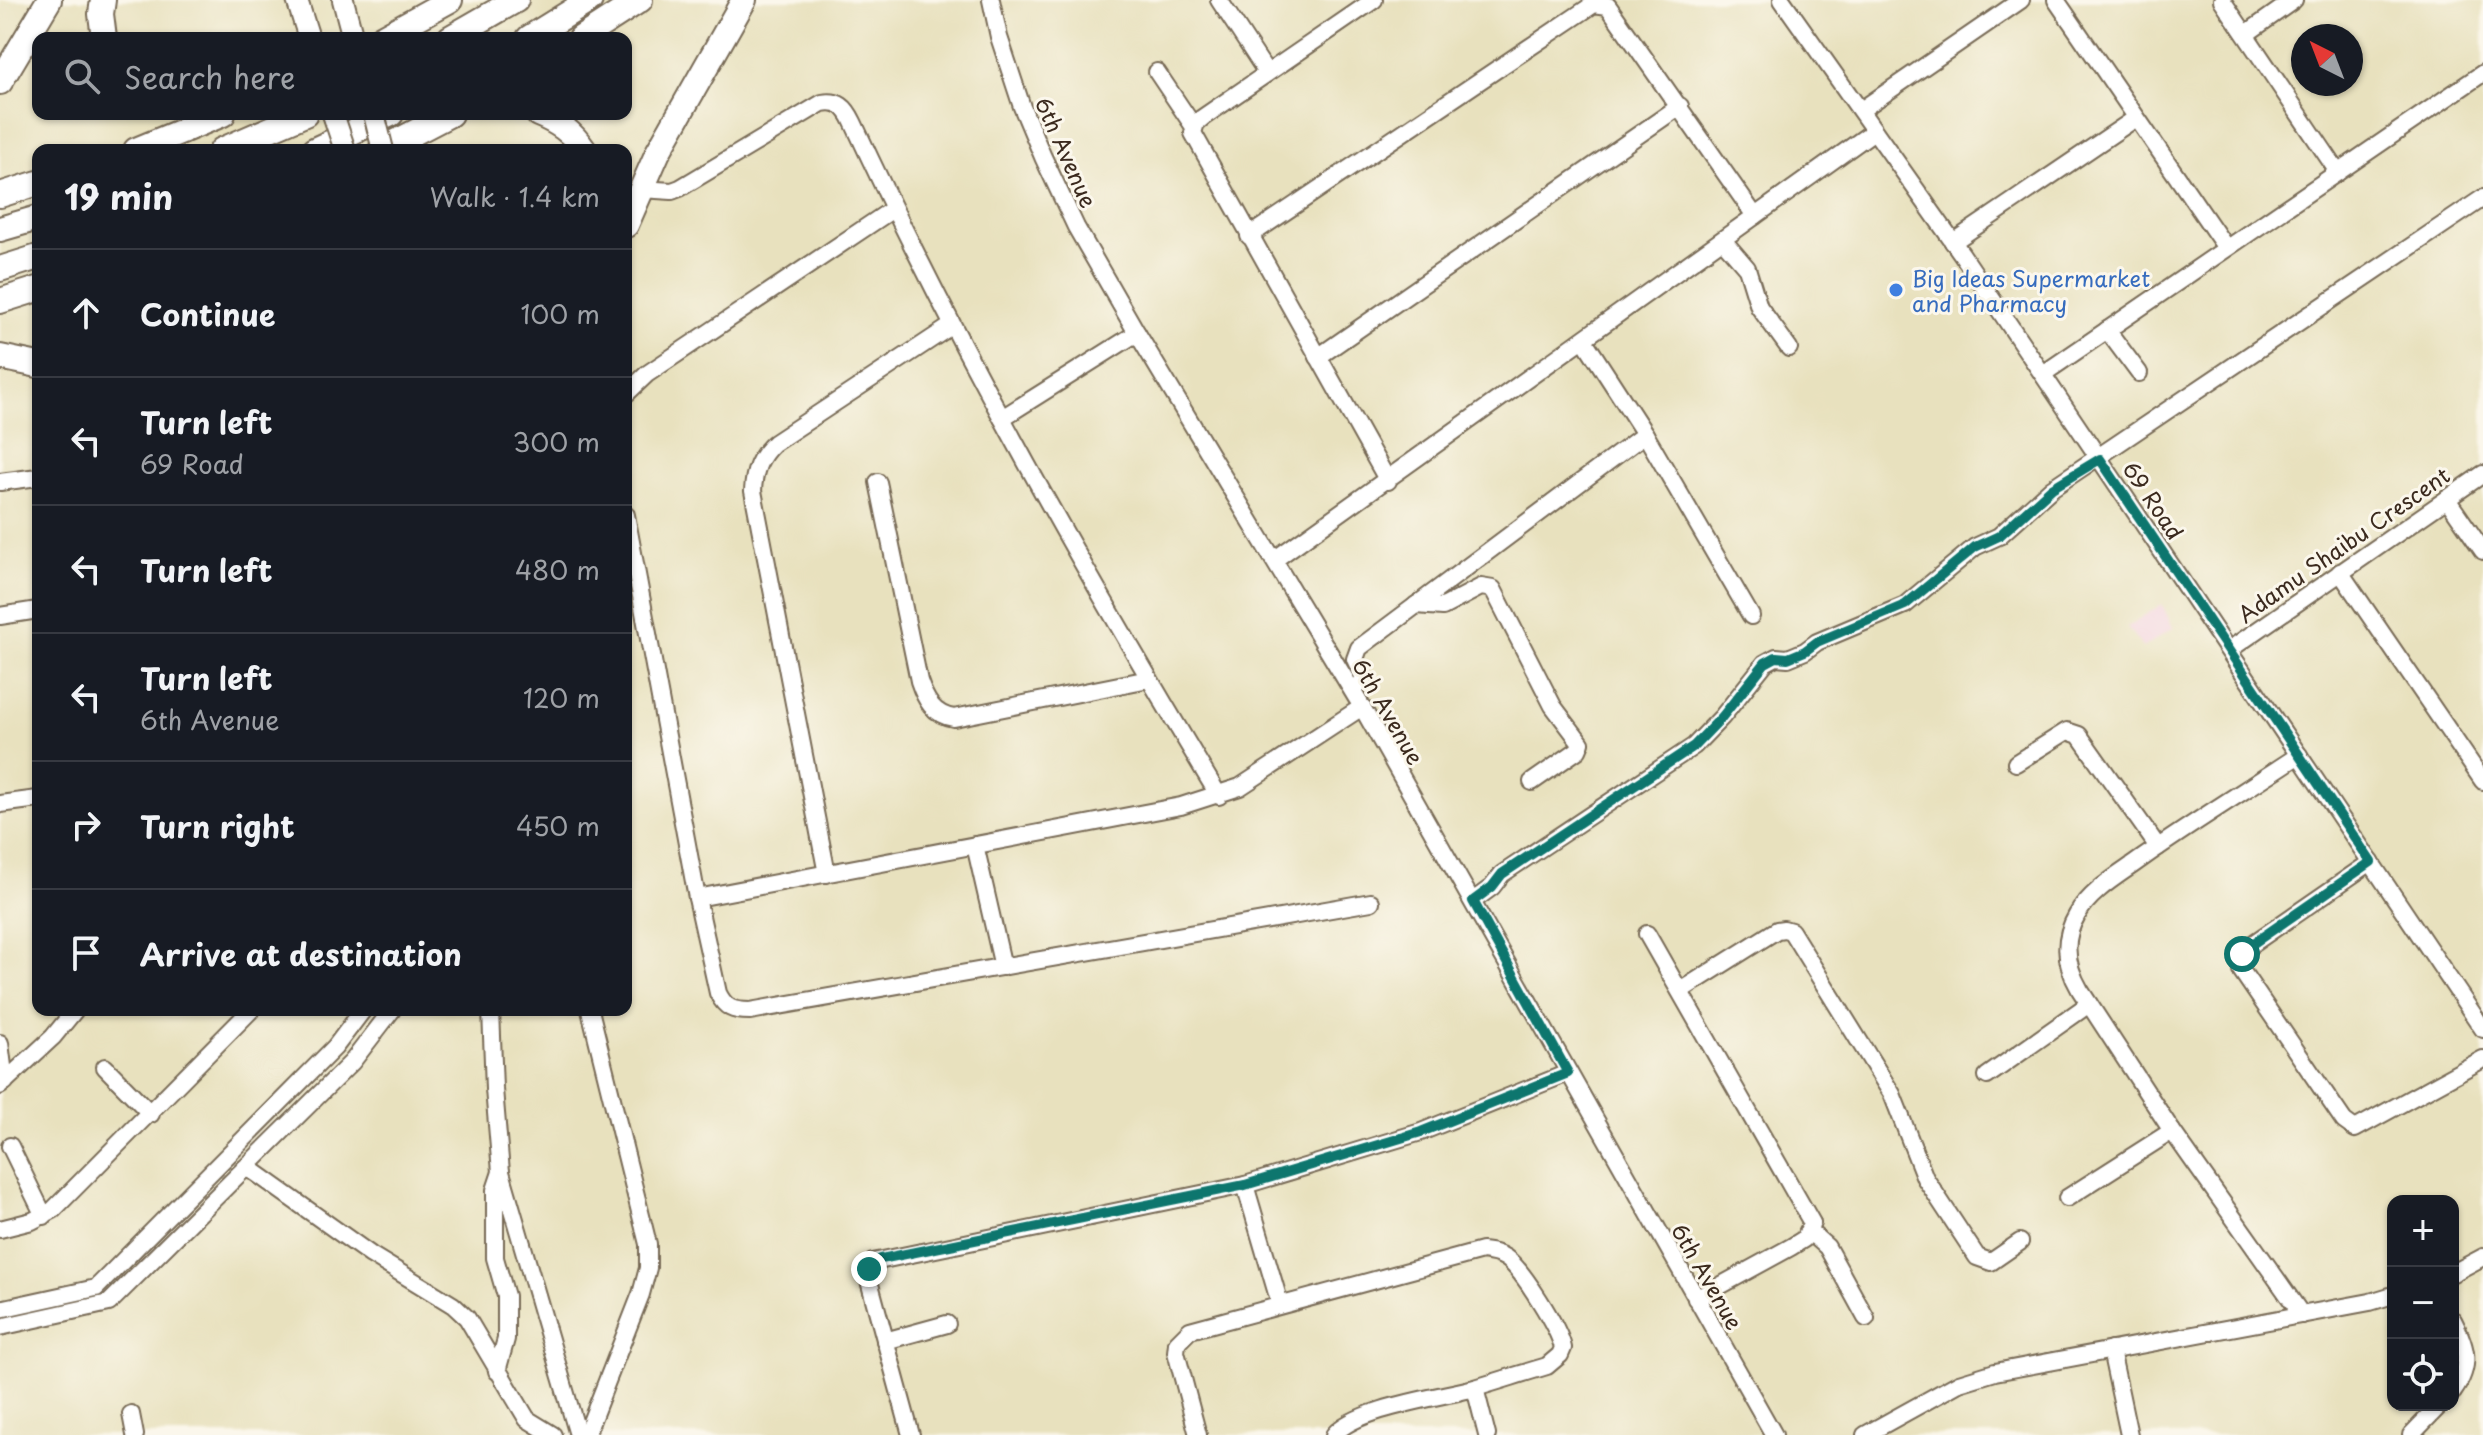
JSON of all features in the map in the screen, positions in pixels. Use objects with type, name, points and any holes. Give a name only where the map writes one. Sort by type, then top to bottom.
[{"type":"highway","points":[[0,82],[49,0]]},
{"type":"highway","points":[[103,0],[103,32]]},
{"type":"highway","points":[[392,32],[450,0]]},
{"type":"highway","points":[[460,32],[516,0]]},
{"type":"highway","points":[[539,32],[590,0]]},
{"type":"highway","points":[[590,32],[640,0]]},
{"type":"highway","points":[[632,211],[658,152],[744,0]]},
{"type":"highway","points":[[150,144],[208,120]]},
{"type":"highway","points":[[236,144],[291,120]]},
{"type":"highway","points":[[327,144],[378,120]]},
{"type":"highway","points":[[394,144],[441,120]]},
{"type":"highway","points":[[552,120],[580,144]]},
{"type":"highway","points":[[0,195],[32,185]]},
{"type":"highway","points":[[0,229],[32,220]]},
{"type":"highway","points":[[0,269],[32,259]]},
{"type":"highway","points":[[0,301],[32,291]]},
{"type":"highway","points":[[0,357],[32,364]]},
{"type":"main road","points":[[297,0],[307,32]]},
{"type":"main road","points":[[343,0],[351,32]]},
{"type":"main road","points":[[335,120],[343,144]]},
{"type":"main road","points":[[375,120],[381,144]]},
{"type":"street","name":"6th Avenue","points":[[991,0],[1008,67],[1043,157],[1076,227],[1352,689],[1774,1435]]},
{"type":"street","points":[[1219,0],[1267,73]]},
{"type":"street","points":[[1194,127],[1202,118],[1374,0]]},
{"type":"street","name":"69 Road","points":[[1782,0],[2043,374],[2483,1029]]},
{"type":"street","points":[[1861,110],[2021,0]]},
{"type":"street","points":[[2056,0],[2226,248]]},
{"type":"street","points":[[2222,0],[2338,172]]},
{"type":"street","points":[[2246,34],[2294,0]]},
{"type":"street","points":[[1249,236],[1594,4],[1608,6],[1755,216]]},
{"type":"street","points":[[1157,72],[1194,127],[1194,139],[1388,481]]},
{"type":"street","points":[[2043,374],[2483,73]]},
{"type":"street","points":[[641,189],[672,191],[680,188],[822,103],[832,101],[848,111],[951,326],[1149,679],[1219,796]]},
{"type":"street","points":[[1318,357],[1680,106]]},
{"type":"street","points":[[1953,242],[2136,118]]},
{"type":"street","points":[[1274,560],[1874,131]]},
{"type":"street","points":[[1473,901],[1492,887],[1502,874],[1694,746],[1722,717],[1765,663],[1776,657],[1788,658],[1805,651],[1817,642],[1905,605],[1975,547],[1999,536],[2052,488],[2100,459],[2483,198]]},
{"type":"street","points":[[632,388],[647,374],[893,209]]},
{"type":"street","points":[[1723,240],[1747,268],[1759,307],[1789,348]]},
{"type":"street","points":[[827,874],[753,491],[754,475],[765,452],[774,443],[951,326]]},
{"type":"street","points":[[2107,330],[2139,373]]},
{"type":"street","points":[[1002,418],[1137,333]]},
{"type":"street","points":[[1584,340],[1645,434],[1751,616]]},
{"type":"street","points":[[1352,689],[1364,678],[1355,659],[1359,648],[1645,434]]},
{"type":"street","name":"Adamu Shaibu Crescent","points":[[2229,650],[2483,474]]},
{"type":"street","points":[[0,482],[32,478]]},
{"type":"street","points":[[878,482],[919,681],[926,700],[938,712],[954,718],[1149,679]]},
{"type":"street","points":[[2447,499],[2483,551]]},
{"type":"street","points":[[632,547],[697,898],[718,993],[723,1004],[731,1010],[750,1011],[1371,902]]},
{"type":"street","points":[[2340,572],[2483,781]]},
{"type":"street","points":[[1416,605],[1443,607],[1481,587],[1493,589],[1553,706],[1581,743],[1578,750],[1532,782]]},
{"type":"street","points":[[0,616],[32,611]]},
{"type":"street","points":[[697,898],[1181,806],[1219,796],[1247,783],[1362,707]]},
{"type":"street","points":[[2016,763],[2067,731],[2079,735],[2158,847]]},
{"type":"street","points":[[2299,755],[2158,847],[2098,891],[2075,918],[2067,941],[2071,976],[2172,1131],[2302,1315]]},
{"type":"street","points":[[0,804],[32,800]]},
{"type":"street","points":[[975,845],[1003,967]]},
{"type":"street","points":[[2371,862],[2248,947],[2242,954],[2241,970],[2344,1121],[2355,1129],[2483,1059]]},
{"type":"street","points":[[1680,991],[1777,930],[1791,931],[1892,1094],[1925,1178],[1977,1257],[1991,1262],[2020,1242]]},
{"type":"street","points":[[1647,934],[1812,1223],[1809,1231],[1791,1247],[1696,1299]]},
{"type":"street","points":[[1987,1076],[2089,1004]]},
{"type":"street","points":[[3,1084],[53,1037],[70,1016]]},
{"type":"street","points":[[0,1229],[44,1216],[151,1114],[241,1016]]},
{"type":"street","points":[[0,1309],[96,1288],[335,1047],[358,1016]]},
{"type":"street","points":[[0,1327],[109,1303],[352,1062],[387,1016]]},
{"type":"street","points":[[491,1016],[501,1172],[578,1435]]},
{"type":"street","points":[[586,1435],[641,1294],[648,1268],[648,1244],[591,1016]]},
{"type":"street","points":[[0,1043],[3,1084]]},
{"type":"street","points":[[105,1067],[151,1114]]},
{"type":"street","points":[[911,1435],[868,1277],[873,1262],[1245,1185],[1421,1132],[1568,1073]]},
{"type":"street","points":[[2067,1198],[2172,1131]]},
{"type":"street","points":[[10,1146],[44,1216]]},
{"type":"street","points":[[245,1168],[413,1283],[453,1305],[467,1318],[527,1419],[553,1435]]},
{"type":"street","points":[[497,1371],[506,1339],[506,1296],[495,1258],[495,1190],[501,1172]]},
{"type":"street","points":[[1245,1185],[1280,1304]]},
{"type":"street","points":[[1809,1231],[1827,1247],[1866,1318]]},
{"type":"street","points":[[1198,1435],[1176,1352],[1182,1335],[1199,1326],[1280,1304],[1471,1253],[1494,1252],[1508,1260],[1561,1337],[1563,1348],[1560,1355],[1547,1366],[1370,1414],[1343,1424],[1334,1435]]},
{"type":"street","points":[[2459,1270],[2483,1257]]},
{"type":"street","points":[[1865,1435],[1959,1383],[1995,1372],[2387,1296]]},
{"type":"street","points":[[885,1341],[947,1324]]},
{"type":"street","points":[[2459,1332],[2465,1344],[2466,1367],[2459,1380]]},
{"type":"street","points":[[2111,1350],[2129,1435]]},
{"type":"street","points":[[1475,1388],[1487,1435]]},
{"type":"street","points":[[2411,1435],[2434,1411]]},
{"type":"street","points":[[131,1414],[135,1435]]},
{"type":"shaded area","points":[[2162,604],[2173,628],[2143,648],[2127,627]]},
{"type":"place","name":"Big Ideas Supermarket and Pharmacy","points":[[1896,290]]},
{"type":"route","points":[[869,1269],[873,1262],[881,1259],[1245,1185],[1421,1132],[1568,1073],[1473,901],[1492,887],[1502,874],[1694,746],[1722,717],[1765,663],[1776,657],[1788,658],[1805,651],[1817,642],[1905,605],[1975,547],[1999,536],[2052,488],[2100,459],[2371,862],[2242,954]]}]
